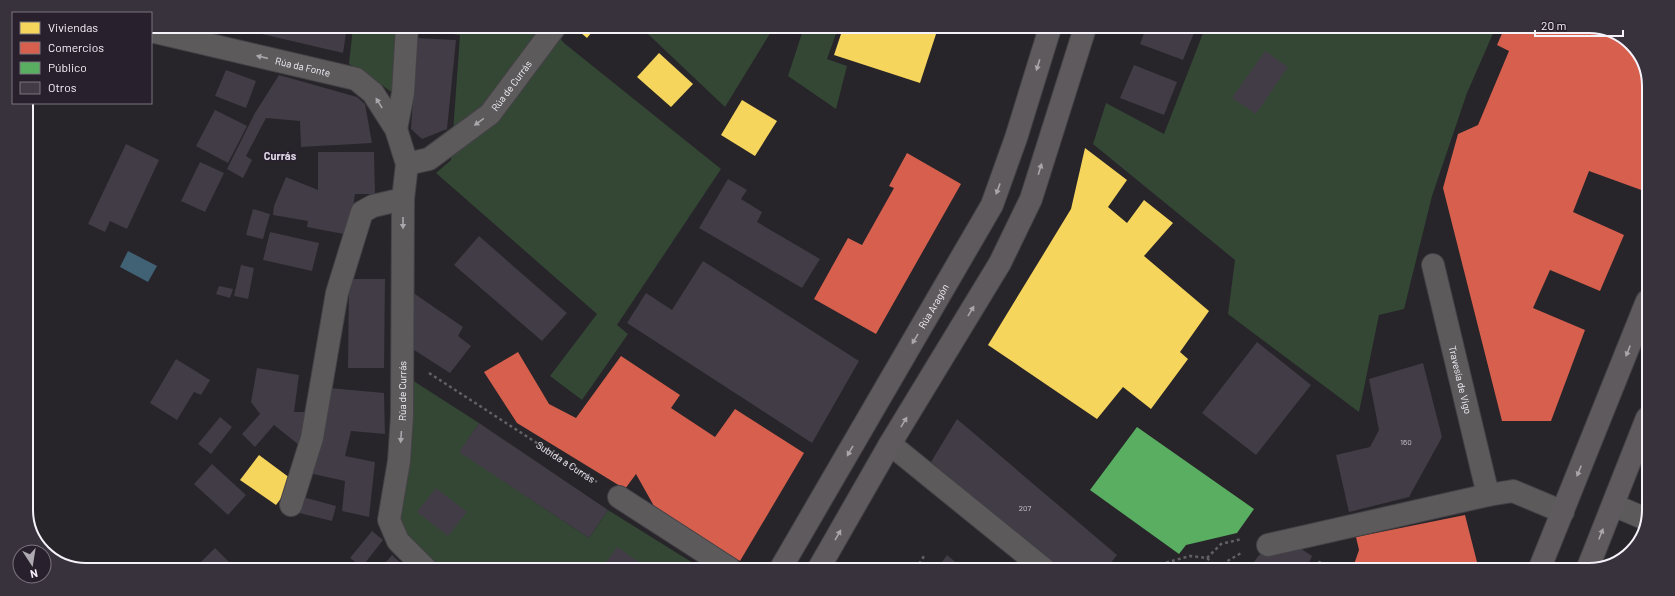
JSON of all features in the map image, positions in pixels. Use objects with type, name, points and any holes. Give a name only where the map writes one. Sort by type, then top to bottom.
[{"type":"main road","name":"Rúa Aragón","points":[[784,563],[992,206],[1016,138],[1048,33]]},
{"type":"main road","points":[[822,563],[890,444],[1000,263],[1031,199],[1083,33]]},
{"type":"main road","points":[[1542,563],[1642,314]]},
{"type":"main road","points":[[1590,563],[1642,431]]},
{"type":"street","name":"Rúa da Fonte","points":[[164,33],[356,79],[373,93],[396,129],[407,164]]},
{"type":"street","points":[[396,129],[403,94],[407,33]]},
{"type":"street","name":"Rúa de Currás","points":[[420,563],[398,540],[389,520],[399,461],[402,416],[403,199],[407,164],[429,159],[490,114],[551,33]]},
{"type":"street","points":[[291,505],[312,438],[337,293],[362,212],[373,206],[403,199]]},
{"type":"street","name":"Travesía de Vigo","points":[[1433,264],[1488,495]]},
{"type":"street","points":[[890,444],[1037,563]]},
{"type":"street","points":[[1268,545],[1488,495],[1513,491],[1563,512]]},
{"type":"street","points":[[619,497],[721,563]]},
{"type":"street","points":[[1613,505],[1642,517]]},
{"type":"path","name":"Subida a Currás","points":[[403,356],[619,497]]},
{"type":"path","points":[[1207,558],[1221,544]]},
{"type":"path","points":[[920,563],[924,556]]},
{"type":"path","points":[[1165,563],[1190,556],[1207,558],[1212,563]]},
{"type":"green space","points":[[352,33],[399,33],[394,94],[367,74],[349,64]]},
{"type":"green space","points":[[446,33],[556,33],[564,43],[721,169],[617,325],[628,334],[582,400],[550,376],[597,314],[436,173],[451,160],[460,35]]},
{"type":"green space","points":[[649,33],[770,33],[725,107],[648,34]]},
{"type":"green space","points":[[802,33],[836,33],[827,59],[847,66],[836,109],[788,76]]},
{"type":"green space","points":[[1203,33],[1493,33],[1467,93],[1432,196],[1404,309],[1379,315],[1359,412],[1228,314],[1235,260],[1093,144],[1106,103],[1164,134]]},
{"type":"green space","points":[[412,380],[479,423],[460,452],[589,538],[608,510],[693,563],[436,563],[404,534],[399,518]]},
{"type":"water","points":[[128,251],[157,266],[148,282],[120,267]]},
{"type":"building: Viviendas","points":[[581,33],[591,33],[587,38]]},
{"type":"building: Viviendas","points":[[841,33],[936,33],[920,83],[834,55]]},
{"type":"building: Viviendas","points":[[659,53],[693,84],[671,107],[637,77]]},
{"type":"building: Viviendas","points":[[742,100],[777,121],[755,156],[721,135]]},
{"type":"building: Viviendas","points":[[1085,148],[1127,180],[1108,207],[1127,223],[1144,200],[1173,223],[1144,256],[1209,311],[1180,352],[1188,359],[1151,409],[1123,387],[1097,419],[988,345],[1071,209]]},
{"type":"building: Viviendas","points":[[259,455],[294,481],[276,505],[240,480]]},
{"type":"building: Comercios","points":[[1502,33],[1596,33],[1616,40],[1631,54],[1638,66],[1642,83],[1642,190],[1589,171],[1573,212],[1624,235],[1600,291],[1550,270],[1533,308],[1585,330],[1551,421],[1502,421],[1443,188],[1458,134],[1478,125],[1509,51],[1497,45]]},
{"type":"building: Comercios","points":[[907,153],[961,184],[876,334],[814,299],[848,238],[862,245],[894,188],[889,186]]},
{"type":"building: Comercios","points":[[518,352],[549,404],[576,418],[621,356],[680,395],[671,408],[715,437],[735,409],[804,453],[740,561],[659,515],[636,474],[625,489],[517,423],[484,372]]},
{"type":"building: Comercios","points":[[1465,515],[1477,563],[1354,563],[1359,550],[1356,537]]},
{"type":"building: Público","points":[[1137,427],[1254,509],[1237,533],[1186,545],[1179,554],[1090,490]]},
{"type":"building: Otros","points":[[262,33],[346,33],[343,53]]},
{"type":"building: Otros","points":[[1144,33],[1194,33],[1183,60],[1140,44]]},
{"type":"building: Otros","points":[[417,38],[456,40],[447,129],[422,139],[411,129]]},
{"type":"building: Otros","points":[[1265,51],[1288,67],[1256,114],[1232,98]]},
{"type":"building: Otros","points":[[1134,65],[1177,82],[1164,115],[1120,98]]},
{"type":"building: Otros","points":[[226,70],[256,81],[246,108],[215,96]]},
{"type":"building: Otros","points":[[279,75],[357,97],[365,104],[372,143],[301,147],[300,121],[266,118],[246,156],[252,160],[243,178],[227,169],[255,113]]},
{"type":"building: Otros","points":[[215,110],[247,126],[228,163],[196,146]]},
{"type":"building: Otros","points":[[126,144],[159,160],[127,229],[110,221],[105,232],[88,224]]},
{"type":"building: Otros","points":[[318,152],[374,152],[375,194],[355,194],[349,235],[307,227],[308,221],[273,215],[274,206],[286,177],[318,190]]},
{"type":"building: Otros","points":[[200,162],[224,173],[205,212],[181,201]]},
{"type":"building: Otros","points":[[728,179],[747,190],[741,199],[762,212],[757,222],[820,259],[802,288],[699,228]]},
{"type":"building: Otros","points":[[253,209],[270,214],[263,239],[246,235]]},
{"type":"building: Otros","points":[[270,232],[319,243],[312,271],[263,260]]},
{"type":"building: Otros","points":[[479,236],[567,313],[542,341],[454,265]]},
{"type":"building: Otros","points":[[703,261],[859,361],[812,443],[627,323],[646,293],[672,310]]},
{"type":"building: Otros","points":[[241,265],[254,268],[248,299],[234,296]]},
{"type":"building: Otros","points":[[349,279],[385,279],[384,368],[348,368]]},
{"type":"building: Otros","points":[[219,286],[233,289],[230,298],[216,294]]},
{"type":"building: Otros","points":[[412,292],[463,327],[458,336],[471,346],[450,373],[411,348]]},
{"type":"building: Otros","points":[[1257,342],[1311,385],[1256,455],[1202,413]]},
{"type":"building: Otros","points":[[176,359],[210,380],[201,395],[194,392],[177,420],[150,403]]},
{"type":"building: Otros","points":[[1423,363],[1442,437],[1409,497],[1349,512],[1336,455],[1370,447],[1379,430],[1369,379]]},
{"type":"building: Otros","points":[[257,368],[299,375],[294,412],[309,412],[304,449],[274,425],[255,447],[242,434],[260,414],[251,402]]},
{"type":"building: Otros","points":[[330,388],[384,393],[385,434],[351,431],[345,456],[375,462],[369,517],[342,511],[345,481],[313,474]]},
{"type":"building: Otros","points":[[220,417],[232,427],[211,454],[198,444]]},
{"type":"building: Otros","points":[[957,419],[1117,555],[1111,563],[1052,563],[931,462]]},
{"type":"building: Otros","points":[[479,423],[608,510],[589,538],[459,452]]},
{"type":"building: Otros","points":[[212,464],[246,495],[228,515],[194,484]]},
{"type":"building: Otros","points":[[436,488],[467,512],[448,536],[417,512]]},
{"type":"building: Otros","points":[[303,497],[336,506],[332,521],[299,513]]},
{"type":"building: Otros","points":[[372,531],[383,540],[365,563],[357,563],[350,558]]},
{"type":"building: Otros","points":[[1294,544],[1312,556],[1309,563],[1253,563],[1259,555]]},
{"type":"building: Otros","points":[[617,547],[641,563],[606,563]]},
{"type":"building: Otros","points":[[215,548],[230,563],[200,563]]},
{"type":"building: Otros","points":[[392,555],[401,563],[385,563]]},
{"type":"building: Otros","points":[[947,555],[957,563],[941,563]]},
{"type":"district","name":"Currás","points":[[280,156]]}]
